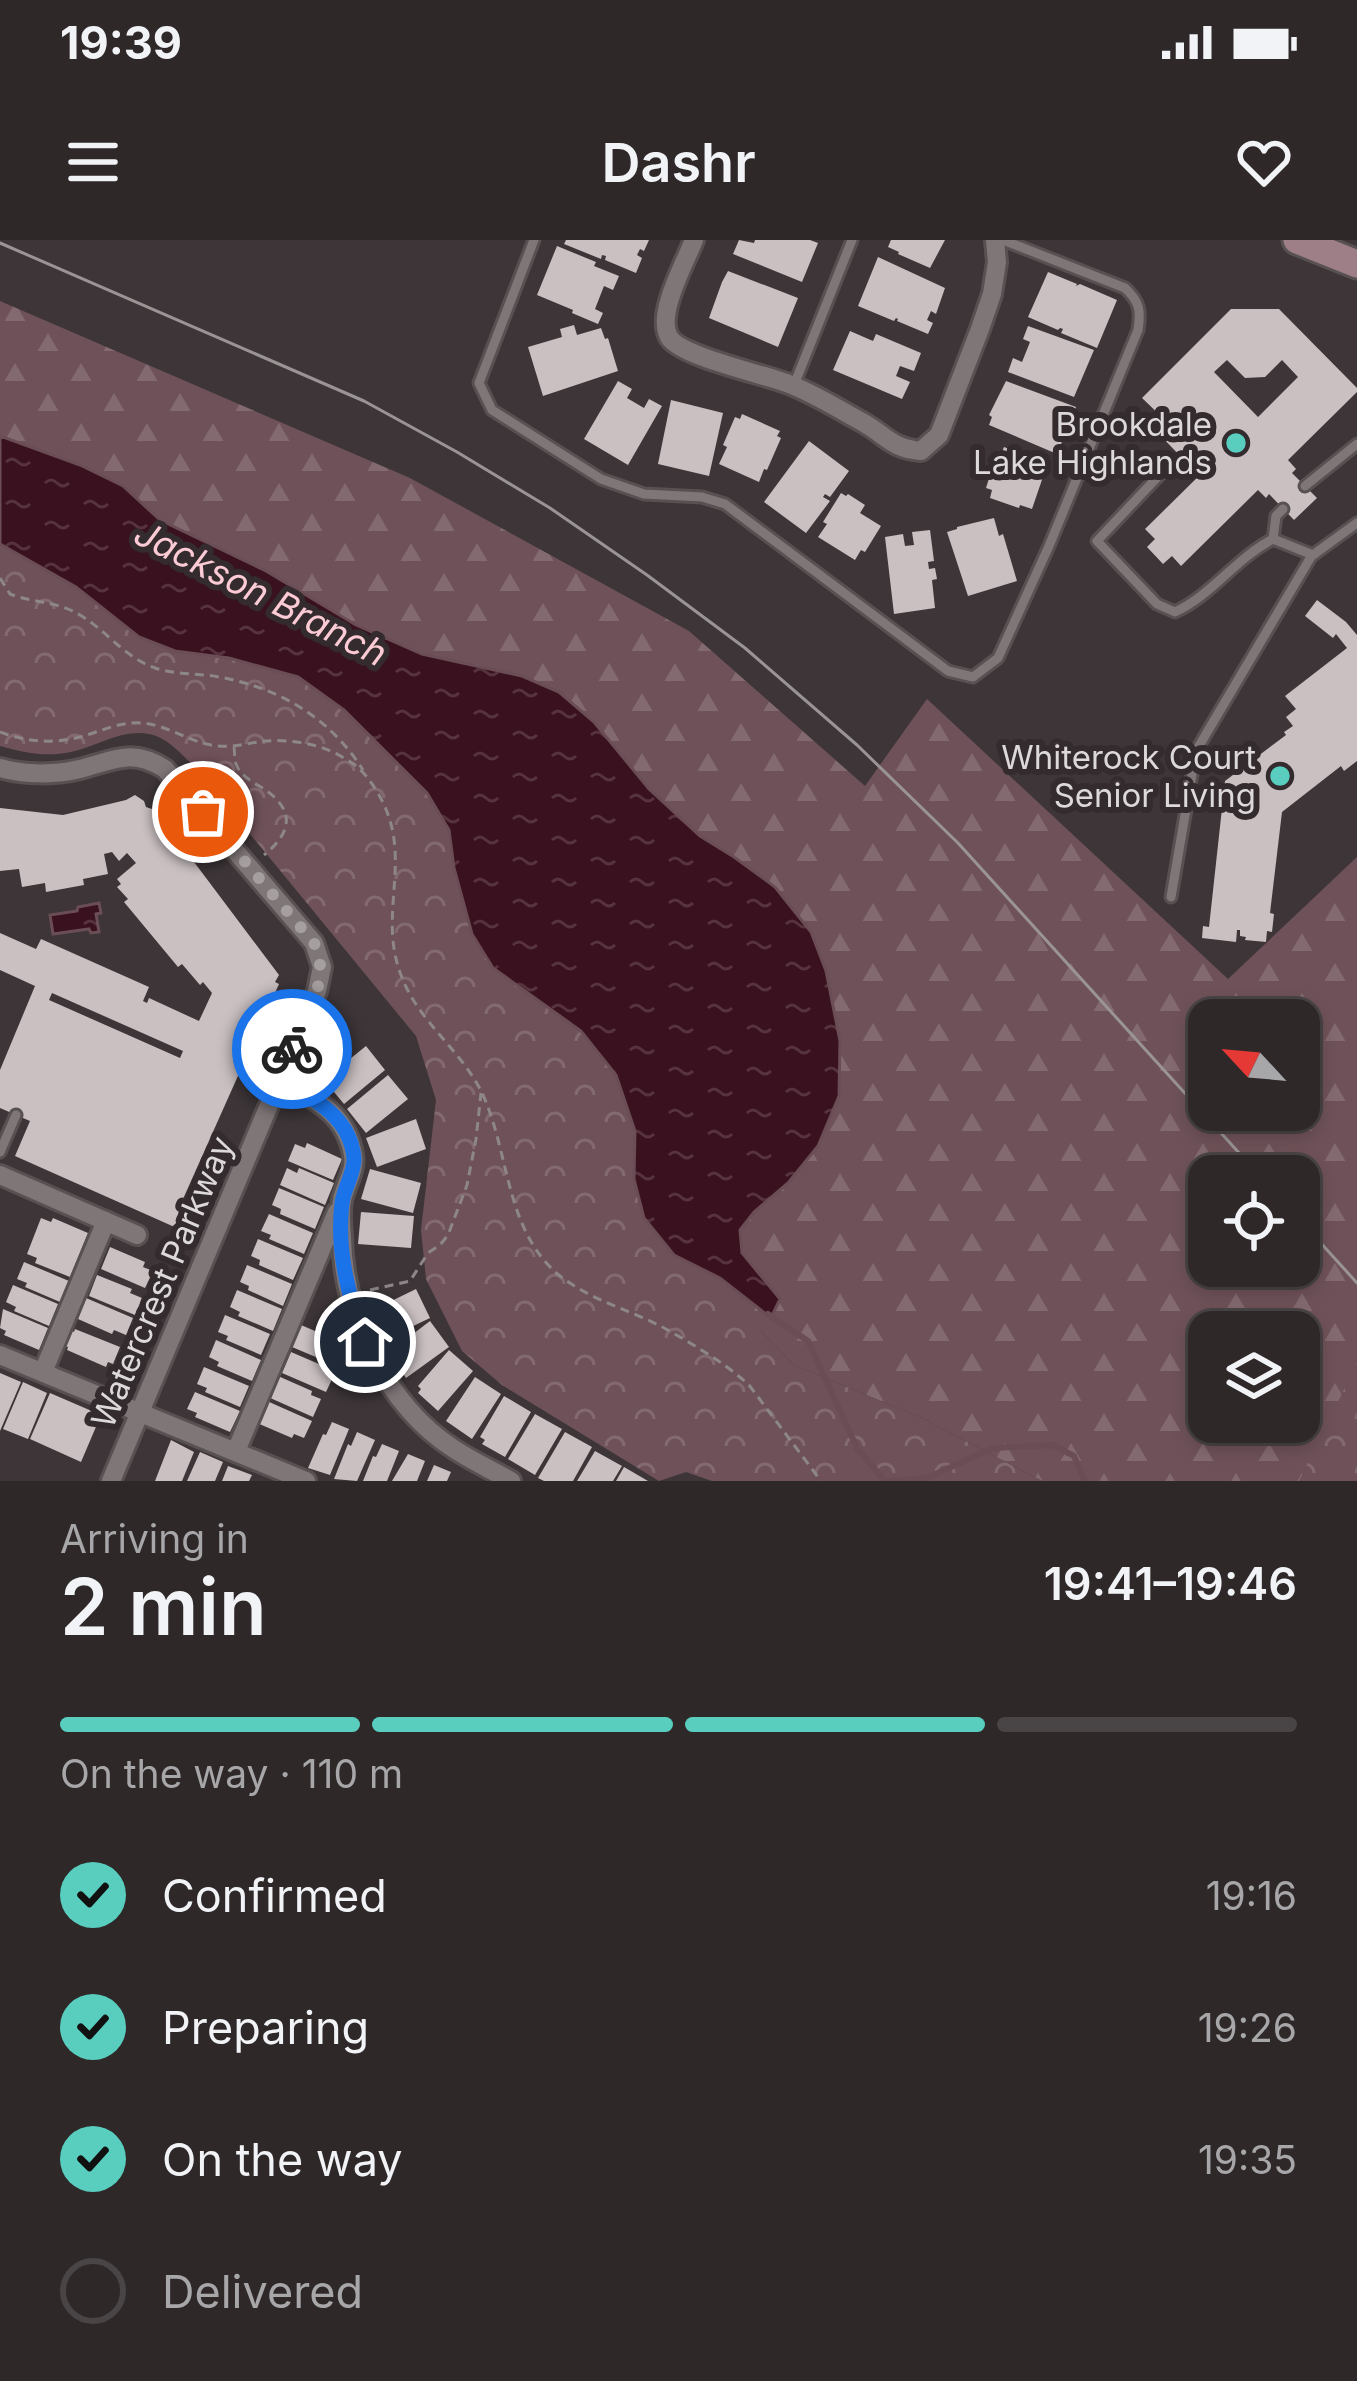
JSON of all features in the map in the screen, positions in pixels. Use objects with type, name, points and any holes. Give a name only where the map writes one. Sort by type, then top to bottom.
[{"type":"street","points":[[694,240],[664,320],[670,338],[687,352],[794,386],[870,426],[899,449],[921,451],[939,435],[980,329],[992,294],[999,240]]},
{"type":"street","points":[[1297,240],[1329,246],[1357,264]]},
{"type":"street","name":"Watercrest Parkway","points":[[0,768],[74,771],[130,756],[165,769],[314,943],[322,967],[321,979],[111,1481]]},
{"type":"street","points":[[236,1451],[355,1160],[346,1132],[326,1105],[279,1080]]},
{"type":"street","points":[[0,1175],[137,1234]]},
{"type":"street","points":[[342,1201],[347,1294],[365,1342],[410,1412],[452,1448],[511,1481]]},
{"type":"street","points":[[43,1372],[106,1221]]},
{"type":"street","points":[[0,1354],[306,1481]]},
{"type":"lane","points":[[534,240],[478,383],[492,410],[601,479],[644,494],[702,497],[725,504],[947,671],[974,677],[998,658],[1049,546],[1138,330],[1141,311],[1125,288],[999,240]]},
{"type":"lane","points":[[794,386],[852,240]]},
{"type":"lane","points":[[1306,486],[1357,444]]},
{"type":"lane","points":[[1167,467],[1097,541],[1157,604],[1175,612],[1190,605],[1250,551],[1273,538]]},
{"type":"lane","points":[[1273,538],[1276,516],[1282,509]]},
{"type":"lane","points":[[1171,897],[1196,751],[1312,555],[1357,523]]},
{"type":"lane","points":[[1273,538],[1312,555]]},
{"type":"lane","points":[[0,1152],[16,1115]]},
{"type":"path","points":[[0,578],[10,594],[62,605],[156,669],[217,676],[291,700],[349,747],[396,836],[391,922],[402,978],[415,1003],[463,1060],[481,1091],[497,1131],[515,1208],[531,1243],[545,1262],[588,1294],[665,1329],[734,1372],[821,1481]]},
{"type":"path","points":[[0,732],[56,742],[141,722],[213,746],[270,741],[320,747],[345,758],[367,776]]},
{"type":"path","points":[[235,747],[238,770],[278,799],[286,818],[279,842],[249,866]]},
{"type":"path","points":[[347,1294],[410,1281],[428,1253],[448,1235],[470,1173],[481,1091]]},
{"type":"green space","points":[[0,301],[410,478],[689,631],[865,786],[927,699],[1228,979],[1357,857],[1357,1481],[1042,1481],[922,1418],[794,1365],[761,1331],[780,1299],[742,1252],[739,1230],[788,1183],[839,1096],[840,1041],[826,971],[811,932],[775,887],[700,836],[649,789],[594,722],[559,692],[522,676],[422,654],[356,625],[266,571],[160,520],[123,486],[0,436]]},
{"type":"green space","points":[[0,544],[76,587],[139,637],[175,651],[229,658],[298,677],[344,710],[427,793],[449,830],[472,934],[493,968],[581,1031],[616,1075],[635,1131],[634,1179],[674,1255],[720,1278],[771,1318],[761,1331],[794,1365],[922,1418],[1042,1481],[712,1481],[686,1472],[659,1481],[502,1385],[462,1351],[426,1279],[421,1230],[436,1100],[416,1036],[195,767],[168,743],[139,733],[56,754],[0,746]]},
{"type":"green space","points":[[1357,1363],[1357,1481],[1299,1481]]},
{"type":"water","points":[[0,436],[123,486],[160,520],[266,571],[356,625],[422,654],[522,676],[559,692],[594,722],[649,789],[700,836],[775,887],[811,932],[826,971],[840,1041],[839,1096],[818,1146],[740,1230],[742,1253],[780,1299],[771,1318],[720,1278],[674,1255],[644,1218],[634,1179],[635,1131],[616,1075],[581,1031],[493,968],[472,934],[449,830],[427,793],[344,710],[298,677],[229,658],[175,651],[139,637],[76,587],[0,544]]},
{"type":"water","points":[[99,903],[99,932],[53,934],[50,915]]},
{"type":"building","points":[[566,240],[649,240],[637,255],[642,258],[636,273],[605,260],[606,256],[601,259],[564,244]]},
{"type":"building","points":[[739,240],[818,243],[802,282],[733,254]]},
{"type":"building","points":[[891,240],[945,240],[930,268],[888,247]]},
{"type":"building","points":[[557,246],[619,276],[613,290],[604,286],[595,309],[603,313],[598,324],[537,295]]},
{"type":"building","points":[[878,257],[945,288],[936,314],[931,311],[927,320],[933,323],[928,334],[858,306]]},
{"type":"building","points":[[728,271],[798,298],[778,347],[709,318]]},
{"type":"building","points":[[1048,272],[1117,300],[1097,348],[1028,317]]},
{"type":"building","name":"Brookdale Lake Highlands","points":[[1231,309],[1279,309],[1357,388],[1288,460],[1296,469],[1292,473],[1317,498],[1294,520],[1269,494],[1266,498],[1258,490],[1181,566],[1172,556],[1163,564],[1147,547],[1155,539],[1145,529],[1209,466],[1196,453],[1186,462],[1157,432],[1167,422],[1142,398]],"holes":[[[1227,360],[1245,378],[1265,377],[1282,360],[1298,377],[1258,417],[1214,372]]]},
{"type":"building","points":[[574,325],[577,335],[601,328],[618,371],[543,396],[528,347],[562,337],[560,329]]},
{"type":"building","points":[[1028,326],[1094,350],[1074,397],[1008,372],[1013,358],[1022,362],[1030,342],[1023,339]]},
{"type":"building","points":[[850,331],[873,341],[876,334],[921,353],[914,371],[900,366],[896,376],[910,382],[902,399],[833,370]]},
{"type":"building","points":[[618,381],[632,389],[627,398],[644,408],[649,399],[662,406],[628,465],[584,439]]},
{"type":"building","points":[[1006,381],[1076,407],[1057,454],[989,425],[989,415]]},
{"type":"building","points":[[671,400],[723,413],[709,476],[658,464]]},
{"type":"building","points":[[742,414],[780,431],[759,482],[719,464],[735,417],[740,419]]},
{"type":"building","points":[[809,441],[849,471],[830,497],[825,494],[830,501],[806,533],[764,502]]},
{"type":"building","points":[[1004,447],[1046,468],[1032,509],[990,498],[992,490],[986,488],[998,450]]},
{"type":"building","points":[[841,493],[865,505],[860,513],[881,526],[855,560],[818,537]]},
{"type":"building","points":[[994,518],[1017,581],[968,596],[947,532]]},
{"type":"building","points":[[930,530],[934,561],[928,562],[937,579],[932,580],[935,608],[894,614],[885,537],[903,534],[905,546],[914,545],[912,532]]},
{"type":"building","name":"Whiterock Court Senior Living","points":[[1317,600],[1357,635],[1357,761],[1344,771],[1341,766],[1282,812],[1272,932],[1267,931],[1266,942],[1245,940],[1240,930],[1236,942],[1202,938],[1203,926],[1209,927],[1225,781],[1286,735],[1293,726],[1286,717],[1296,709],[1285,696],[1347,648],[1336,634],[1333,638],[1305,616]]},
{"type":"building","points":[[135,795],[155,810],[279,975],[183,1199],[190,1203],[179,1229],[15,1156],[30,1121],[0,1108],[0,1070],[35,986],[0,970],[0,933],[36,949],[41,939],[149,987],[143,1001],[149,998],[199,1021],[212,993],[182,964],[178,967],[124,902],[128,899],[117,887],[121,884],[117,879],[136,863],[127,853],[119,861],[112,852],[104,854],[108,874],[83,879],[84,885],[46,892],[45,883],[22,887],[19,869],[0,871],[0,808],[63,815]],"holes":[[[52,993],[183,1051],[180,1058],[49,1000]]]},
{"type":"building","points":[[366,1046],[385,1070],[344,1104],[324,1080]]},
{"type":"building","points":[[388,1075],[408,1099],[366,1133],[347,1109]]},
{"type":"building","points":[[416,1119],[426,1149],[377,1167],[366,1138]]},
{"type":"building","points":[[307,1143],[342,1159],[333,1180],[288,1161],[295,1144],[305,1148]]},
{"type":"building","points":[[287,1168],[297,1173],[299,1168],[334,1183],[325,1205],[280,1185]]},
{"type":"building","points":[[370,1169],[421,1183],[413,1213],[361,1199]]},
{"type":"building","points":[[279,1188],[324,1207],[315,1229],[280,1214],[281,1209],[272,1205]]},
{"type":"building","points":[[361,1212],[414,1216],[411,1248],[358,1244]]},
{"type":"building","points":[[269,1214],[313,1233],[304,1254],[261,1231]]},
{"type":"building","points":[[41,1218],[51,1222],[53,1218],[88,1233],[70,1277],[35,1263],[37,1258],[27,1254]]},
{"type":"building","points":[[258,1239],[303,1258],[293,1280],[259,1265],[260,1260],[251,1256]]},
{"type":"building","points":[[110,1247],[145,1262],[143,1267],[153,1271],[145,1288],[101,1269]]},
{"type":"building","points":[[24,1262],[69,1281],[60,1302],[17,1279]]},
{"type":"building","points":[[247,1265],[292,1284],[283,1306],[240,1282]]},
{"type":"building","points":[[97,1275],[142,1298],[135,1315],[89,1296]]},
{"type":"building","points":[[13,1285],[58,1304],[49,1326],[14,1311],[16,1307],[6,1302]]},
{"type":"building","points":[[416,1289],[430,1318],[382,1341],[371,1317],[376,1315],[373,1310]]},
{"type":"building","points":[[237,1290],[282,1309],[273,1331],[238,1316],[240,1312],[230,1307]]},
{"type":"building","points":[[86,1298],[133,1318],[126,1335],[78,1319]]},
{"type":"building","points":[[3,1309],[48,1328],[39,1350],[4,1335],[6,1331],[0,1328]]},
{"type":"building","points":[[225,1315],[270,1334],[261,1355],[218,1332]]},
{"type":"building","points":[[430,1321],[449,1347],[406,1378],[388,1353]]},
{"type":"building","points":[[301,1325],[336,1340],[334,1345],[344,1349],[337,1366],[292,1347]]},
{"type":"building","points":[[75,1329],[120,1347],[113,1364],[108,1362],[106,1367],[67,1350]]},
{"type":"building","points":[[216,1340],[261,1360],[252,1381],[217,1366],[219,1362],[209,1357]]},
{"type":"building","points":[[449,1350],[473,1371],[438,1411],[418,1393],[418,1386]]},
{"type":"building","points":[[291,1352],[334,1375],[326,1392],[282,1373]]},
{"type":"building","points":[[204,1367],[249,1386],[240,1407],[197,1384]]},
{"type":"building","points":[[0,1373],[21,1382],[0,1431]]},
{"type":"building","points":[[278,1376],[321,1399],[313,1417],[268,1397]]},
{"type":"building","points":[[475,1377],[501,1394],[472,1439],[446,1421]]},
{"type":"building","points":[[23,1382],[47,1393],[28,1439],[3,1429]]},
{"type":"building","points":[[195,1392],[240,1411],[230,1432],[187,1409]]},
{"type":"building","points":[[50,1393],[101,1415],[81,1462],[30,1439]]},
{"type":"building","points":[[504,1396],[531,1412],[505,1457],[482,1444],[485,1440],[480,1437]]},
{"type":"building","points":[[267,1401],[312,1421],[304,1438],[294,1434],[292,1438],[257,1423]]},
{"type":"building","points":[[535,1414],[562,1429],[535,1475],[508,1459]]},
{"type":"building","points":[[332,1422],[349,1429],[330,1475],[308,1468]]},
{"type":"building","points":[[357,1432],[375,1440],[357,1481],[334,1479],[348,1444]]},
{"type":"building","points":[[565,1432],[592,1447],[573,1481],[538,1478]]},
{"type":"building","points":[[171,1440],[194,1452],[182,1481],[155,1481]]},
{"type":"building","points":[[382,1444],[399,1451],[387,1481],[363,1481],[373,1456]]},
{"type":"building","points":[[595,1451],[622,1466],[613,1481],[577,1481]]},
{"type":"building","points":[[200,1452],[223,1462],[215,1481],[187,1481]]},
{"type":"building","points":[[408,1454],[425,1461],[417,1481],[392,1481]]},
{"type":"building","points":[[434,1465],[451,1472],[447,1481],[427,1481]]},
{"type":"building","points":[[228,1466],[252,1475],[249,1481],[222,1481]]},
{"type":"building","points":[[624,1467],[648,1481],[616,1481]]},
{"type":"waterway","name":"Jackson Branch","points":[[768,1314],[808,1341],[857,1448],[885,1481],[927,1478],[993,1448],[1053,1445],[1074,1456],[1085,1481]]},
{"type":"tram line","points":[[0,243],[364,401],[550,508],[647,575],[745,648],[857,745],[958,843],[1241,1155]]},
{"type":"tram line","points":[[1320,1242],[1357,1283]]},
{"type":"way so far","points":[[203,812],[320,954],[321,979],[292,1049]]},
{"type":"place","name":"Brookdale Lake Highlands","points":[[1236,443]]},
{"type":"place","name":"Whiterock Court Senior Living","points":[[1280,776]]},
{"type":"route","points":[[292,1049],[279,1080],[326,1105],[346,1132],[355,1160],[342,1201],[342,1242],[347,1294],[365,1342]]}]
